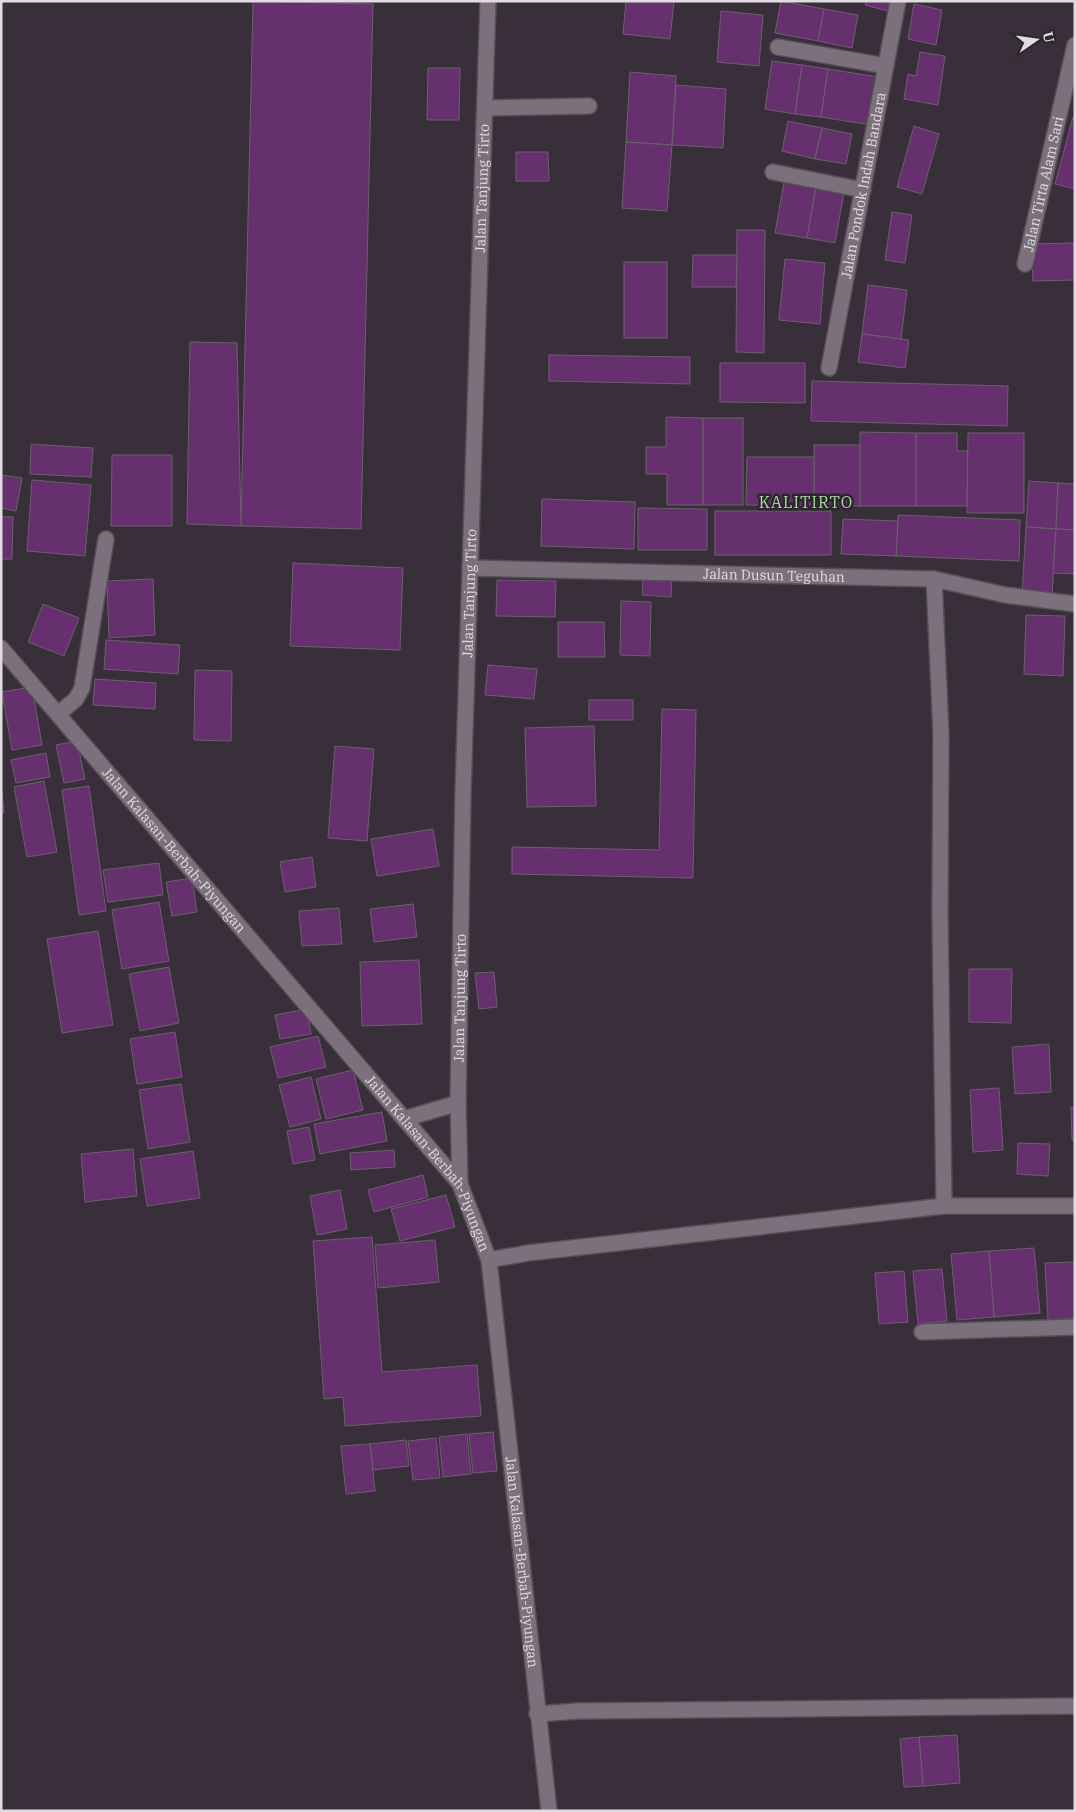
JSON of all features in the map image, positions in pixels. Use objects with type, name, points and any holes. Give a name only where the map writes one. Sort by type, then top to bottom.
[{"type":"street","name":"Jalan Tanjung Tirto","points":[[460,1184],[458,1102],[463,792],[488,1]]},
{"type":"street","name":"Jalan Pondok Indah Bandara","points":[[829,368],[898,1]]},
{"type":"street","name":"Jalan Tirta Alam Sari","points":[[1025,264],[1075,45]]},
{"type":"street","points":[[778,48],[886,66]]},
{"type":"street","points":[[486,108],[590,106]]},
{"type":"street","points":[[773,172],[863,190]]},
{"type":"street","points":[[58,714],[76,699],[82,688],[106,538]]},
{"type":"street","name":"Jalan Dusun Teguhan","points":[[470,568],[934,579],[1005,595],[1075,604]]},
{"type":"street","points":[[934,579],[941,734],[940,912],[944,1206]]},
{"type":"street","name":"Jalan Kalasan-Berbah-Piyungan","points":[[1,648],[460,1184],[489,1260],[549,1811]]},
{"type":"street","points":[[404,1119],[458,1102]]},
{"type":"street","points":[[489,1260],[528,1253],[944,1206],[1075,1206]]},
{"type":"street","points":[[922,1332],[1075,1327]]},
{"type":"street","points":[[537,1714],[578,1711],[1075,1706]]},
{"type":"building","points":[[253,1],[373,4],[361,529],[241,526]]},
{"type":"building","points":[[626,1],[674,1],[670,39],[623,34]]},
{"type":"building","points":[[781,1],[824,9],[818,41],[775,33]]},
{"type":"building","points":[[866,1],[890,1],[888,11],[865,5]]},
{"type":"building","points":[[914,4],[942,10],[936,45],[908,39]]},
{"type":"building","points":[[824,9],[858,15],[852,48],[818,41]]},
{"type":"building","points":[[721,11],[763,15],[759,66],[717,62]]},
{"type":"building","points":[[920,52],[945,56],[938,105],[904,99],[908,74],[916,76]]},
{"type":"building","points":[[772,61],[802,65],[795,114],[765,109]]},
{"type":"building","points":[[802,65],[828,69],[821,117],[795,114]]},
{"type":"building","points":[[428,68],[460,68],[459,120],[427,120]]},
{"type":"building","points":[[828,69],[878,77],[871,125],[821,117]]},
{"type":"building","points":[[630,72],[676,76],[672,145],[626,142]]},
{"type":"building","points":[[676,85],[726,89],[723,148],[672,145]]},
{"type":"building","points":[[1073,117],[1075,117],[1075,189],[1055,184]]},
{"type":"building","points":[[788,121],[822,128],[815,159],[782,151]]},
{"type":"building","points":[[914,126],[939,134],[922,194],[897,187]]},
{"type":"building","points":[[822,128],[852,134],[846,164],[815,159]]},
{"type":"building","points":[[626,142],[672,145],[667,211],[622,208]]},
{"type":"building","points":[[516,152],[548,152],[549,181],[516,181]]},
{"type":"building","points":[[784,182],[816,187],[807,238],[775,233]]},
{"type":"building","points":[[816,187],[844,192],[835,243],[807,238]]},
{"type":"building","points":[[892,212],[912,215],[905,263],[885,260]]},
{"type":"building","points":[[737,230],[765,230],[764,353],[736,352]]},
{"type":"building","points":[[1075,243],[1075,280],[1033,281],[1031,244]]},
{"type":"building","points":[[693,255],[737,255],[736,287],[692,287]]},
{"type":"building","points":[[785,259],[825,263],[820,324],[779,320]]},
{"type":"building","points":[[624,262],[667,262],[667,338],[624,338]]},
{"type":"building","points":[[868,285],[907,290],[901,339],[862,334]]},
{"type":"building","points":[[862,334],[909,340],[905,368],[858,362]]},
{"type":"building","points":[[190,342],[237,343],[241,526],[187,524]]},
{"type":"building","points":[[549,355],[690,357],[690,384],[549,381]]},
{"type":"building","points":[[720,363],[805,363],[805,403],[720,402]]},
{"type":"building","points":[[812,381],[1008,386],[1007,426],[811,421]]},
{"type":"building","points":[[666,417],[703,418],[703,505],[667,505],[667,474],[646,474],[646,447],[666,447]]},
{"type":"building","points":[[703,418],[743,418],[743,505],[703,505]]},
{"type":"building","points":[[860,432],[916,433],[916,506],[860,506]]},
{"type":"building","points":[[916,433],[957,433],[957,451],[968,451],[967,506],[916,506]]},
{"type":"building","points":[[968,433],[1024,433],[1024,513],[967,513]]},
{"type":"building","points":[[31,444],[93,448],[91,477],[30,474]]},
{"type":"building","points":[[814,445],[860,445],[860,506],[814,506]]},
{"type":"building","points":[[112,455],[172,455],[172,526],[111,526]]},
{"type":"building","points":[[747,457],[814,457],[814,506],[746,505]]},
{"type":"building","points":[[1,475],[22,478],[16,511],[1,508]]},
{"type":"building","points":[[32,480],[91,485],[85,556],[27,551]]},
{"type":"building","points":[[1029,481],[1058,483],[1056,529],[1026,527]]},
{"type":"building","points":[[1058,483],[1075,484],[1075,530],[1056,529]]},
{"type":"building","points":[[542,499],[635,502],[634,549],[541,546]]},
{"type":"building","points":[[638,508],[707,509],[707,550],[638,550]]},
{"type":"building","points":[[715,511],[831,511],[831,555],[715,555]]},
{"type":"building","points":[[898,515],[1020,520],[1019,561],[896,556]]},
{"type":"building","points":[[1,517],[13,517],[12,559],[1,559]]},
{"type":"building","points":[[843,519],[898,521],[896,556],[841,554]]},
{"type":"building","points":[[1026,527],[1056,529],[1052,596],[1022,594]]},
{"type":"building","points":[[1056,529],[1075,530],[1075,574],[1053,573]]},
{"type":"building","points":[[293,563],[403,568],[400,650],[290,646]]},
{"type":"building","points":[[643,574],[672,575],[671,597],[642,595]]},
{"type":"building","points":[[153,579],[155,635],[109,638],[107,581]]},
{"type":"building","points":[[497,580],[556,581],[555,617],[496,616]]},
{"type":"building","points":[[621,601],[651,602],[650,656],[620,655]]},
{"type":"building","points":[[43,604],[79,618],[64,656],[28,642]]},
{"type":"building","points":[[1026,615],[1065,616],[1063,676],[1024,674]]},
{"type":"building","points":[[558,622],[604,622],[605,657],[558,657]]},
{"type":"building","points":[[106,640],[180,645],[178,674],[104,669]]},
{"type":"building","points":[[488,665],[537,669],[534,699],[485,695]]},
{"type":"building","points":[[195,670],[232,671],[231,741],[194,740]]},
{"type":"building","points":[[95,679],[156,683],[155,709],[93,705]]},
{"type":"building","points":[[32,687],[42,745],[12,750],[2,692]]},
{"type":"building","points":[[589,700],[633,700],[633,720],[589,720]]},
{"type":"building","points":[[662,709],[696,710],[693,878],[512,874],[512,847],[659,850]]},
{"type":"building","points":[[594,726],[596,806],[527,807],[525,728]]},
{"type":"building","points":[[77,741],[85,779],[64,783],[56,745]]},
{"type":"building","points":[[335,746],[374,749],[367,841],[328,838]]},
{"type":"building","points":[[46,753],[50,777],[16,783],[11,760]]},
{"type":"building","points":[[1,781],[4,813],[1,813]]},
{"type":"building","points":[[44,781],[57,852],[27,857],[14,787]]},
{"type":"building","points":[[89,786],[106,911],[79,915],[62,790]]},
{"type":"building","points":[[433,829],[439,866],[377,876],[371,839]]},
{"type":"building","points":[[312,857],[316,887],[285,892],[280,862]]},
{"type":"building","points":[[159,863],[163,895],[108,902],[103,870]]},
{"type":"building","points":[[192,878],[197,912],[172,916],[166,882]]},
{"type":"building","points":[[159,902],[169,961],[122,969],[112,910]]},
{"type":"building","points":[[413,904],[417,937],[374,942],[370,909]]},
{"type":"building","points":[[339,908],[342,944],[302,946],[299,911]]},
{"type":"building","points":[[98,931],[113,1025],[62,1033],[47,939]]},
{"type":"building","points":[[419,960],[422,1024],[362,1026],[360,962]]},
{"type":"building","points":[[169,967],[179,1023],[140,1031],[129,974]]},
{"type":"building","points":[[969,969],[1012,969],[1011,1023],[969,1022]]},
{"type":"building","points":[[494,972],[497,1007],[479,1009],[475,973]]},
{"type":"building","points":[[307,1009],[311,1034],[280,1039],[275,1015]]},
{"type":"building","points":[[175,1032],[182,1077],[137,1084],[130,1039]]},
{"type":"building","points":[[318,1036],[326,1067],[278,1078],[270,1047]]},
{"type":"building","points":[[1049,1044],[1051,1092],[1015,1094],[1012,1047]]},
{"type":"building","points":[[353,1070],[363,1110],[326,1119],[316,1079]]},
{"type":"building","points":[[311,1077],[321,1119],[290,1127],[279,1085]]},
{"type":"building","points":[[181,1084],[190,1142],[148,1149],[139,1090]]},
{"type":"building","points":[[999,1088],[1003,1150],[973,1152],[970,1090]]},
{"type":"building","points":[[1071,1107],[1075,1107],[1075,1140],[1072,1140]]},
{"type":"building","points":[[382,1112],[387,1141],[320,1154],[314,1124]]},
{"type":"building","points":[[309,1127],[315,1160],[293,1164],[287,1131]]},
{"type":"building","points":[[1018,1143],[1050,1144],[1048,1176],[1017,1174]]},
{"type":"building","points":[[133,1149],[137,1196],[85,1202],[81,1154]]},
{"type":"building","points":[[394,1150],[395,1167],[351,1170],[350,1153]]},
{"type":"building","points":[[193,1151],[200,1198],[147,1206],[140,1159]]},
{"type":"building","points":[[423,1175],[428,1197],[374,1212],[368,1190]]},
{"type":"building","points":[[340,1190],[347,1229],[317,1235],[310,1196]]},
{"type":"building","points":[[446,1195],[455,1227],[400,1241],[391,1209]]},
{"type":"building","points":[[372,1237],[382,1372],[477,1365],[481,1416],[345,1426],[343,1397],[324,1399],[313,1241]]},
{"type":"building","points":[[435,1240],[439,1282],[378,1288],[375,1245]]},
{"type":"building","points":[[1034,1248],[1040,1313],[994,1317],[989,1251]]},
{"type":"building","points":[[989,1251],[994,1317],[957,1320],[951,1254]]},
{"type":"building","points":[[1075,1262],[1075,1318],[1048,1320],[1045,1263]]},
{"type":"building","points":[[942,1269],[947,1321],[918,1324],[913,1271]]},
{"type":"building","points":[[904,1271],[908,1322],[879,1324],[875,1273]]},
{"type":"building","points":[[493,1432],[497,1471],[473,1473],[469,1434]]},
{"type":"building","points":[[467,1434],[471,1474],[443,1477],[439,1437]]},
{"type":"building","points":[[436,1438],[440,1478],[413,1480],[408,1441]]},
{"type":"building","points":[[406,1440],[409,1466],[373,1470],[370,1444]]},
{"type":"building","points":[[370,1444],[375,1491],[346,1494],[341,1446]]},
{"type":"building","points":[[957,1735],[960,1783],[923,1786],[919,1737]]},
{"type":"building","points":[[919,1737],[923,1786],[904,1787],[900,1739]]},
{"type":"district","name":"KALITIRTO","points":[[806,502]]}]
